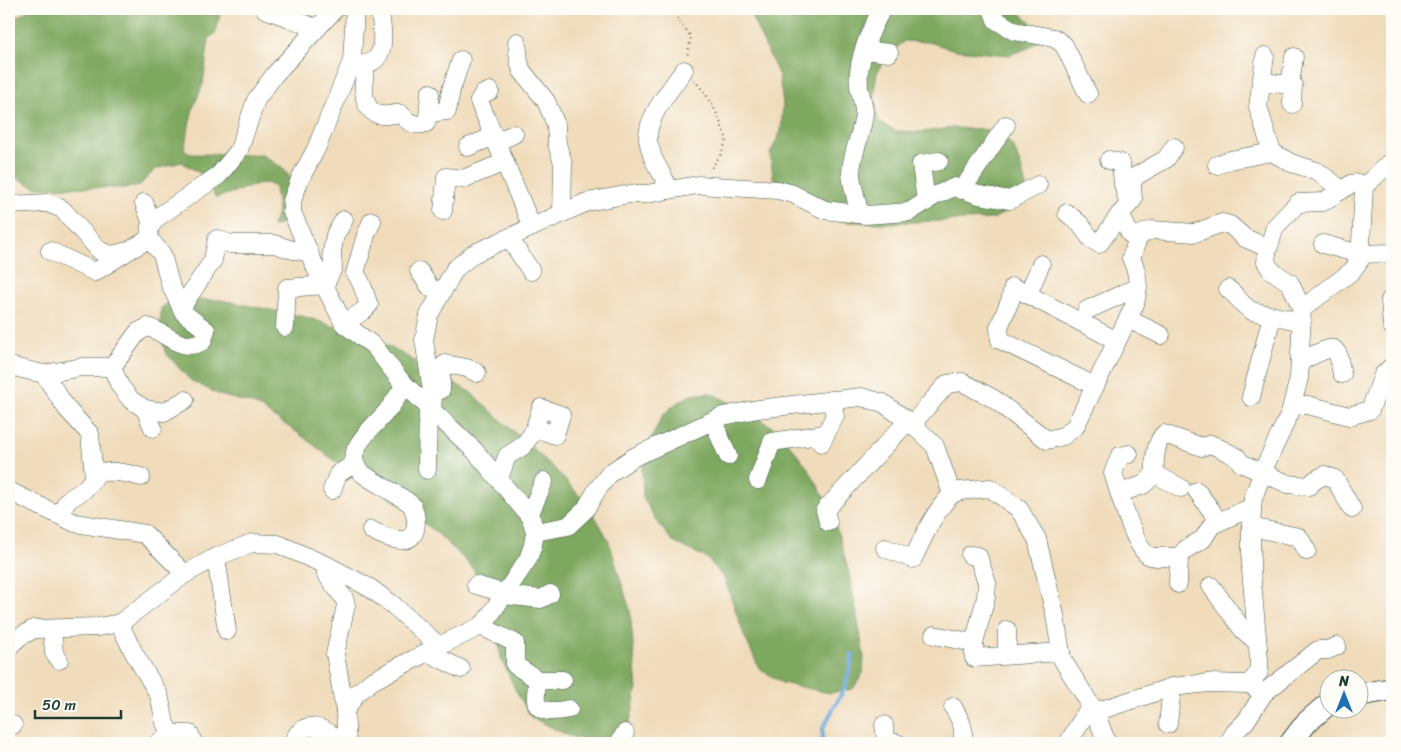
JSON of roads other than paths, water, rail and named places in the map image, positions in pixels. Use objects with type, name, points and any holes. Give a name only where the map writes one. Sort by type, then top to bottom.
[{"type":"main road","points":[[1368,693],[1392,688]]},
{"type":"main road","points":[[1290,743],[1306,723],[1318,713]]},
{"type":"street","points":[[265,9],[316,28]]},
{"type":"street","points":[[50,251],[95,272],[128,251],[150,232],[158,217],[219,175],[239,150],[256,100],[275,74],[335,9]]},
{"type":"street","points":[[355,9],[358,65],[367,104],[374,111],[382,115],[401,114],[406,121],[420,125],[426,123],[430,92]]},
{"type":"street","points":[[859,214],[851,176],[853,154],[863,127],[864,109],[858,84],[864,50],[870,32],[882,9]]},
{"type":"street","points":[[992,9],[996,20],[1014,31],[1054,38],[1064,45],[1088,94]]},
{"type":"street","points":[[358,65],[376,60],[381,50],[384,38],[380,12]]},
{"type":"street","points":[[517,42],[522,71],[546,101],[556,125],[557,144],[563,163],[562,213]]},
{"type":"street","points":[[864,50],[889,53]]},
{"type":"street","points":[[1265,56],[1258,107],[1272,152]]},
{"type":"street","points":[[1290,85],[1294,57]]},
{"type":"street","points":[[428,113],[447,111],[451,90],[461,60]]},
{"type":"street","points":[[358,65],[319,157],[300,179],[292,201],[292,212],[324,285],[344,324],[374,346],[405,385],[431,406],[475,451],[499,479],[532,524]]},
{"type":"street","points":[[668,190],[667,181],[653,157],[648,139],[649,126],[656,111],[684,70]]},
{"type":"street","points":[[1261,82],[1293,85],[1292,104]]},
{"type":"street","points":[[490,91],[483,94],[479,101],[532,227]]},
{"type":"street","points":[[962,190],[1006,125]]},
{"type":"street","points":[[468,147],[514,134]]},
{"type":"street","points":[[1067,213],[1080,224],[1090,239],[1099,244],[1124,209],[1133,200],[1132,182],[1136,176],[1166,159],[1174,147]]},
{"type":"street","points":[[1217,165],[1230,160],[1272,152],[1291,163],[1317,171],[1342,190]]},
{"type":"street","points":[[1109,160],[1121,163],[1124,209],[1130,234],[1139,238]]},
{"type":"street","points":[[1228,289],[1234,293],[1246,308],[1272,316],[1302,316],[1352,271],[1360,260],[1364,187],[1392,161]]},
{"type":"street","points":[[443,211],[446,177],[463,179],[505,162]]},
{"type":"street","points":[[926,202],[921,164],[939,162]]},
{"type":"street","points":[[1228,743],[1235,732],[1246,721],[1257,688],[1259,672],[1250,570],[1253,498],[1262,473],[1290,414],[1299,378],[1302,316],[1290,283],[1271,270],[1266,262],[1267,253],[1275,227],[1298,203],[1323,202],[1351,184],[1358,183],[1364,187]]},
{"type":"street","points":[[427,470],[431,406],[424,340],[429,315],[455,269],[473,254],[587,202],[698,185],[778,190],[793,194],[825,210],[859,214],[909,212],[955,187],[1010,200],[1038,185]]},
{"type":"street","points":[[9,205],[48,203],[62,209],[100,251],[112,255],[128,251]]},
{"type":"street","points":[[112,367],[138,332],[148,327],[158,330],[185,346],[195,345],[203,341],[206,330],[184,313],[181,308],[170,284],[162,254],[150,232],[144,203]]},
{"type":"street","points":[[324,285],[333,268],[334,235],[344,220]]},
{"type":"street","points":[[344,324],[369,305],[362,281],[355,273],[372,221]]},
{"type":"street","points":[[828,522],[826,510],[947,384],[962,382],[994,400],[1047,440],[1063,436],[1075,427],[1135,304],[1138,287],[1137,271],[1131,258],[1139,235],[1152,230],[1195,233],[1222,223],[1230,225],[1245,238],[1263,246],[1267,253]]},
{"type":"street","points":[[509,238],[531,271]]},
{"type":"street","points":[[181,308],[213,260],[217,239],[230,244],[274,244],[293,250],[309,252]]},
{"type":"street","points":[[1323,244],[1360,254],[1392,253]]},
{"type":"street","points":[[1028,294],[1041,264]]},
{"type":"street","points":[[419,271],[430,287],[440,294]]},
{"type":"street","points":[[285,327],[287,288],[324,285]]},
{"type":"street","points":[[1095,386],[1000,340],[998,327],[1010,301],[1013,286],[1117,341]]},
{"type":"street","points":[[1087,310],[1138,287]]},
{"type":"street","points":[[1390,300],[1392,326]]},
{"type":"street","points":[[1250,397],[1272,316]]},
{"type":"street","points":[[1128,319],[1161,334]]},
{"type":"street","points":[[1300,361],[1311,358],[1328,348],[1334,348],[1338,354],[1342,374]]},
{"type":"street","points":[[431,406],[442,395],[441,368],[445,364],[461,366],[477,373]]},
{"type":"street","points":[[9,366],[44,374],[82,367],[112,367]]},
{"type":"street","points":[[1292,406],[1308,405],[1349,416],[1370,410],[1383,375],[1392,366]]},
{"type":"street","points":[[112,367],[120,386],[131,400],[145,410],[164,412],[185,400]]},
{"type":"street","points":[[44,374],[67,410],[90,434],[94,478],[84,490],[68,500],[59,515]]},
{"type":"street","points":[[371,530],[386,537],[404,540],[412,536],[416,527],[416,514],[412,505],[362,473],[355,463],[354,455],[367,432],[387,411],[405,385]]},
{"type":"street","points":[[532,524],[568,526],[585,510],[610,473],[634,457],[724,416],[758,409],[861,397],[883,403],[910,422],[935,446],[952,494]]},
{"type":"street","points":[[758,480],[772,442],[822,440],[835,416],[831,400]]},
{"type":"street","points":[[145,410],[153,428]]},
{"type":"street","points":[[713,421],[728,456]]},
{"type":"street","points":[[499,479],[507,456],[523,446],[535,428]]},
{"type":"street","points":[[1155,474],[1154,463],[1161,437],[1164,434],[1202,447],[1211,444],[1238,457],[1241,463],[1288,484],[1309,486],[1315,480],[1325,475],[1335,479],[1352,510]]},
{"type":"street","points":[[1129,454],[1120,456],[1113,473],[1142,551],[1149,556],[1178,556],[1203,539],[1212,525],[1252,507]]},
{"type":"street","points":[[332,490],[338,474],[355,463]]},
{"type":"street","points":[[94,473],[104,471],[136,471]]},
{"type":"street","points":[[1120,493],[1143,485],[1155,474]]},
{"type":"street","points":[[1155,474],[1189,490],[1211,510],[1218,522]]},
{"type":"street","points":[[345,711],[356,694],[372,681],[481,626],[486,621],[528,559],[533,545],[532,524],[544,481]]},
{"type":"street","points":[[884,548],[913,559],[933,518],[942,504],[952,494],[990,488],[1019,509],[1037,539],[1055,615],[1062,659],[1093,708],[1107,743]]},
{"type":"street","points":[[9,491],[76,522],[145,534],[185,574]]},
{"type":"street","points":[[1251,527],[1299,537],[1307,551]]},
{"type":"street","points":[[9,647],[19,637],[34,629],[98,627],[119,623],[185,574],[216,557],[252,543],[265,543],[278,544],[328,566],[370,588],[393,605],[433,649],[461,669]]},
{"type":"street","points":[[970,555],[978,556],[987,584],[986,598],[974,643],[974,658],[1060,652]]},
{"type":"street","points":[[1178,556],[1178,584]]},
{"type":"street","points":[[216,557],[227,632]]},
{"type":"street","points":[[328,566],[326,574],[344,598],[346,605],[335,654],[345,711],[347,743]]},
{"type":"street","points":[[476,585],[503,595],[541,599],[550,594]]},
{"type":"street","points":[[1211,586],[1243,630],[1257,642]]},
{"type":"street","points":[[119,623],[159,695],[165,724],[164,739],[190,734],[196,742]]},
{"type":"street","points":[[481,626],[515,643],[515,665],[538,680],[563,680]]},
{"type":"street","points":[[52,629],[54,653],[59,660]]},
{"type":"street","points":[[1007,630],[1007,656]]},
{"type":"street","points":[[934,635],[974,643]]},
{"type":"street","points":[[1068,743],[1093,708],[1172,687],[1208,683],[1257,688],[1318,650],[1328,650],[1337,646]]},
{"type":"street","points":[[538,680],[536,702],[539,708],[559,712],[569,709]]},
{"type":"street","points":[[1168,724],[1172,687]]},
{"type":"street","points":[[953,707],[962,723],[963,738],[961,743]]},
{"type":"street","points":[[884,725],[886,741],[897,743]]},
{"type":"street","points":[[294,740],[301,730],[318,728],[330,732],[341,743]]},
{"type":"waterway","points":[[822,743],[823,728],[845,687],[853,655],[851,654]]}]
